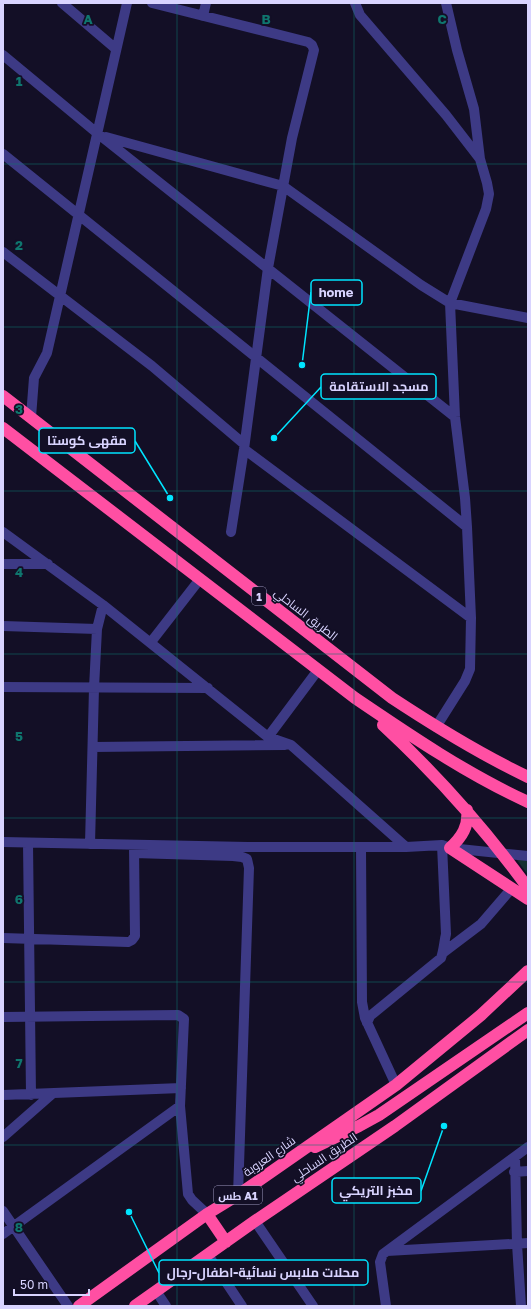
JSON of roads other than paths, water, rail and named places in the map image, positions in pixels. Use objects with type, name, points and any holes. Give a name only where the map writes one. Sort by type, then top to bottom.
[{"type":"highway","name":"الطريق الساحلي","points":[[3,396],[32,417],[379,688],[436,727],[528,777]]},
{"type":"highway","name":"1","points":[[3,428],[355,698],[412,737],[466,770],[528,802]]},
{"type":"highway","points":[[355,698],[432,772],[467,810],[502,852],[528,888]]},
{"type":"highway","points":[[467,810],[467,823],[465,830],[461,836],[446,846],[528,899]]},
{"type":"highway","name":"طس A1","points":[[396,1085],[481,1015],[528,971]]},
{"type":"highway","points":[[291,1157],[359,1126],[379,1115],[528,1013]]},
{"type":"highway","name":"الطريق الساحلي","points":[[135,1306],[255,1221],[395,1126],[528,1030]]},
{"type":"highway","name":"شارع العروبة","points":[[79,1306],[208,1214],[238,1195],[396,1085]]},
{"type":"highway","points":[[208,1214],[226,1242]]},
{"type":"street","points":[[62,3],[116,49]]},
{"type":"street","points":[[32,417],[34,378],[47,353],[99,134],[127,3]]},
{"type":"street","points":[[152,3],[308,42],[312,45],[314,50],[292,138],[268,268],[231,532]]},
{"type":"street","points":[[203,16],[206,3]]},
{"type":"street","points":[[355,3],[360,15],[446,115],[480,159]]},
{"type":"street","points":[[436,727],[465,681],[470,669],[471,618],[467,527],[455,417],[450,303],[486,209],[489,194],[480,159],[474,109],[457,50],[446,3]]},
{"type":"street","points":[[3,54],[99,134],[455,417]]},
{"type":"street","points":[[99,134],[283,186],[421,285],[450,303],[528,318]]},
{"type":"street","points":[[3,154],[467,527]]},
{"type":"street","points":[[3,252],[60,294],[152,366],[244,446],[471,618]]},
{"type":"street","points":[[3,532],[103,604],[268,737],[291,745],[406,847]]},
{"type":"street","points":[[3,564],[48,564]]},
{"type":"street","points":[[150,642],[200,579]]},
{"type":"street","points":[[90,844],[97,629],[103,604]]},
{"type":"street","points":[[3,626],[97,629]]},
{"type":"street","points":[[268,737],[318,670]]},
{"type":"street","points":[[3,687],[208,688]]},
{"type":"street","points":[[93,748],[291,745]]},
{"type":"street","points":[[3,842],[90,844],[134,849],[233,856],[247,859],[249,868],[238,1195]]},
{"type":"street","points":[[28,843],[31,1095]]},
{"type":"street","points":[[444,952],[443,945],[446,934],[446,846]]},
{"type":"street","points":[[134,849],[446,846],[528,856]]},
{"type":"street","points":[[362,847],[362,1002],[367,1023],[396,1085]]},
{"type":"street","points":[[3,938],[128,942],[132,940],[135,936],[134,849]]},
{"type":"street","points":[[367,1023],[370,1016],[441,958],[444,952],[481,924],[512,888]]},
{"type":"street","points":[[3,1017],[178,1015],[184,1019],[180,1106],[188,1194],[192,1200],[208,1214]]},
{"type":"street","points":[[3,1095],[181,1088]]},
{"type":"street","points":[[3,1137],[52,1094]]},
{"type":"street","points":[[3,1234],[180,1106]]},
{"type":"street","points":[[386,1306],[380,1262],[382,1256],[528,1147]]},
{"type":"street","points":[[515,1157],[514,1172],[521,1306]]},
{"type":"street","points":[[514,1172],[528,1171]]},
{"type":"street","points":[[3,1211],[68,1306]]},
{"type":"street","points":[[255,1221],[314,1306]]},
{"type":"street","points":[[387,1252],[528,1244]]},
{"type":"street","points":[[208,1255],[242,1306]]},
{"type":"street","points":[[156,1291],[166,1306]]},
{"type":"place","name":"home","points":[[302,365]]},
{"type":"place","name":"مسجد الاستقامة","points":[[274,438]]},
{"type":"place","name":"مقهى كوستا","points":[[170,498]]},
{"type":"place","name":"مخبز التريكي","points":[[444,1126]]},
{"type":"place","name":"محلات ملابس نسائية-اطفال-رجال","points":[[129,1212]]}]
